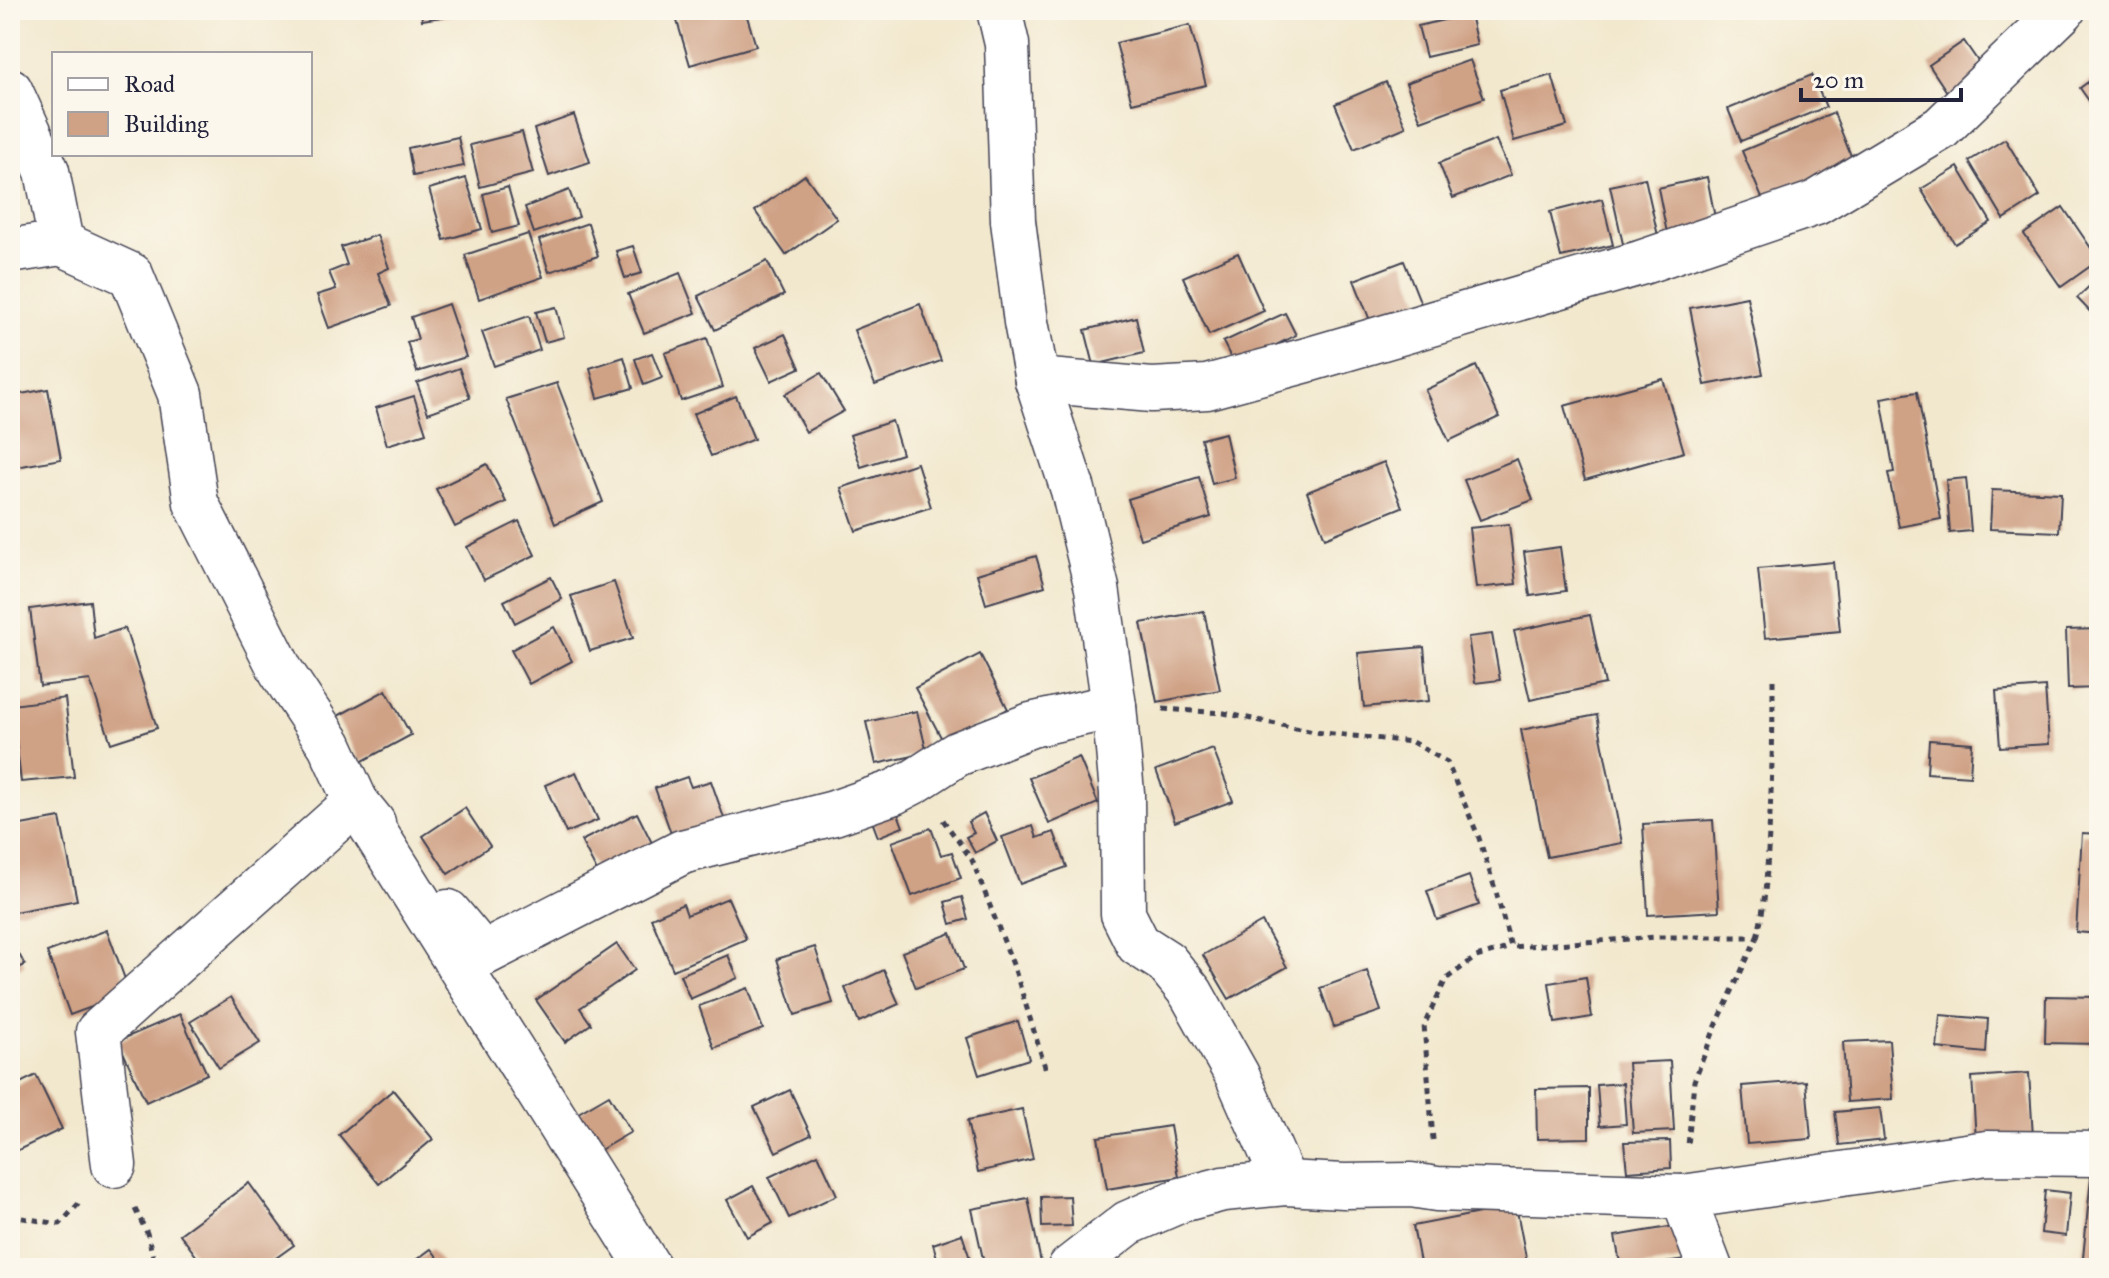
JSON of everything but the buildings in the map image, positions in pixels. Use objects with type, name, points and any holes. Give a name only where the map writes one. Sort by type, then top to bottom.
[{"type":"street","points":[[999,10],[1007,44],[1013,221],[1026,322],[1037,380],[1073,490],[1097,588],[1114,706],[1122,793],[1123,914],[1138,944],[1166,962],[1205,1015],[1237,1075],[1285,1183]]},
{"type":"street","points":[[1037,380],[1152,390],[1207,387],[1640,263],[1816,203],[1941,128],[2063,10]]},
{"type":"street","points":[[10,90],[47,171],[61,243]]},
{"type":"street","points":[[10,251],[61,243],[131,275],[180,394],[196,503],[281,671],[330,745],[356,802],[649,1268]]},
{"type":"street","points":[[356,802],[483,954],[682,852],[834,813],[894,792],[957,754],[1031,725],[1114,706]]},
{"type":"street","points":[[114,1165],[98,1032],[356,802]]},
{"type":"street","points":[[1070,1268],[1128,1223],[1181,1200],[1223,1189],[1285,1183],[1411,1185],[1437,1189],[1683,1197],[1987,1153],[2099,1154]]},
{"type":"street","points":[[1683,1197],[1710,1268]]},
{"type":"path","points":[[1683,1197],[1694,1081],[1757,937],[1763,914],[1773,760],[1773,680]]},
{"type":"path","points":[[1114,706],[1224,713],[1314,732],[1412,742],[1447,762],[1479,838],[1511,947]]},
{"type":"path","points":[[915,781],[972,860],[1014,967],[1047,1073]]},
{"type":"path","points":[[1437,1189],[1424,1025],[1446,979],[1476,957],[1511,947],[1658,937],[1757,937]]},
{"type":"path","points":[[10,1216],[60,1224],[114,1165],[147,1233],[156,1268]]}]
